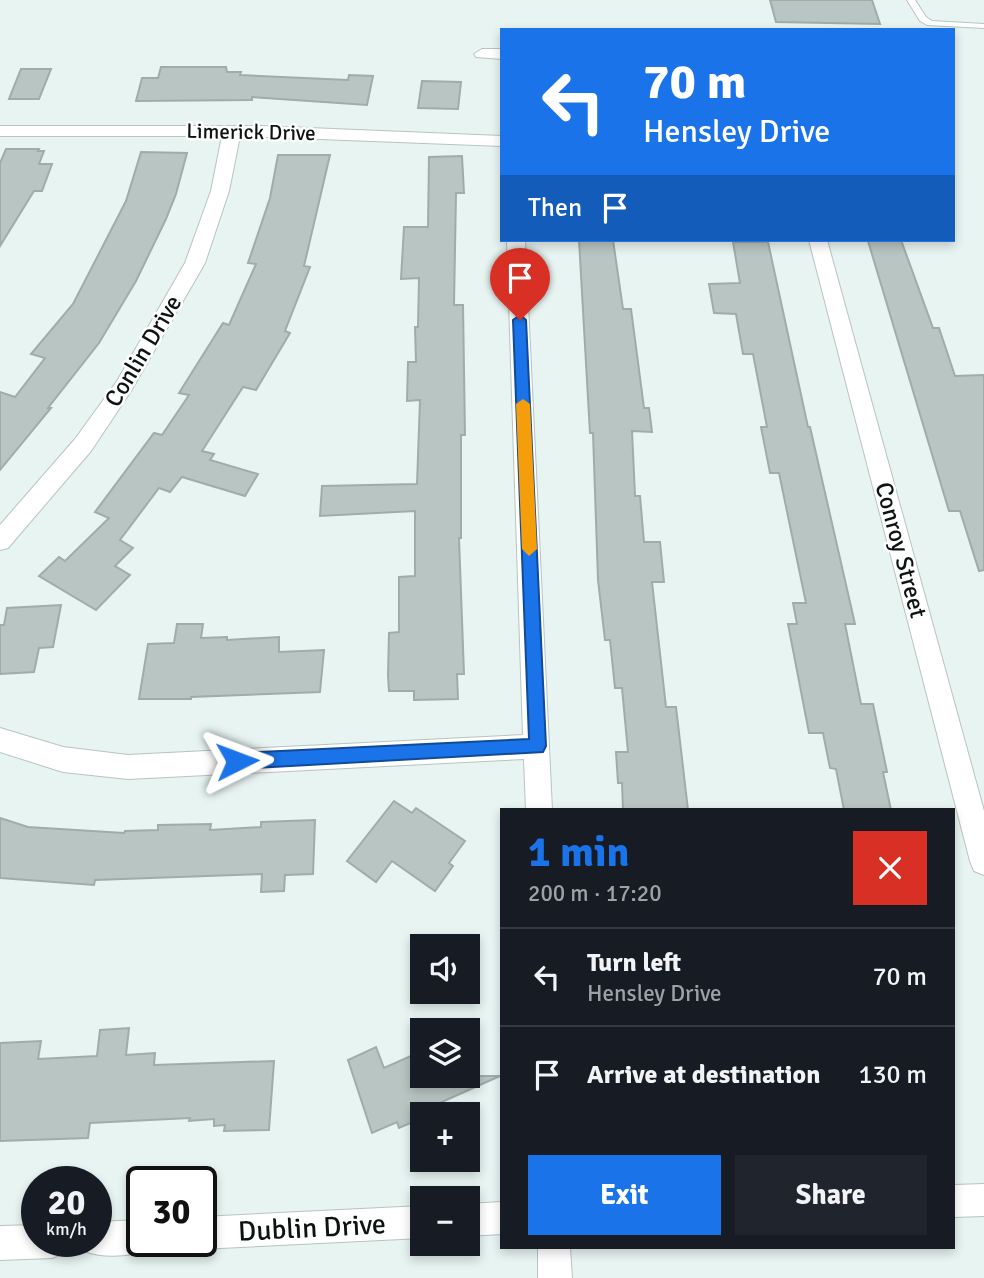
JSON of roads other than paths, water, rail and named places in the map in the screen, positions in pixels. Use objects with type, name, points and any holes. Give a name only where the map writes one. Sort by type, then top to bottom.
[{"type":"street","points":[[482,54],[500,54]]},
{"type":"street","name":"Limerick Drive","points":[[0,131],[232,131],[500,141]]},
{"type":"street","name":"Conlin Drive","points":[[0,541],[83,445],[117,396],[195,263],[220,191],[232,131]]},
{"type":"street","points":[[516,242],[539,808]]},
{"type":"street","name":"Conroy Street","points":[[819,242],[984,861]]},
{"type":"street","points":[[0,740],[30,753],[63,762],[128,767],[537,746]]},
{"type":"street","points":[[955,1201],[984,1200]]},
{"type":"street","points":[[480,1219],[500,1218]]},
{"type":"street","name":"Dublin Drive","points":[[217,1232],[410,1223]]},
{"type":"street","points":[[0,1243],[21,1242]]},
{"type":"street","points":[[554,1249],[555,1278]]},
{"type":"lane","points":[[911,0],[923,19],[930,23],[984,26]]}]
